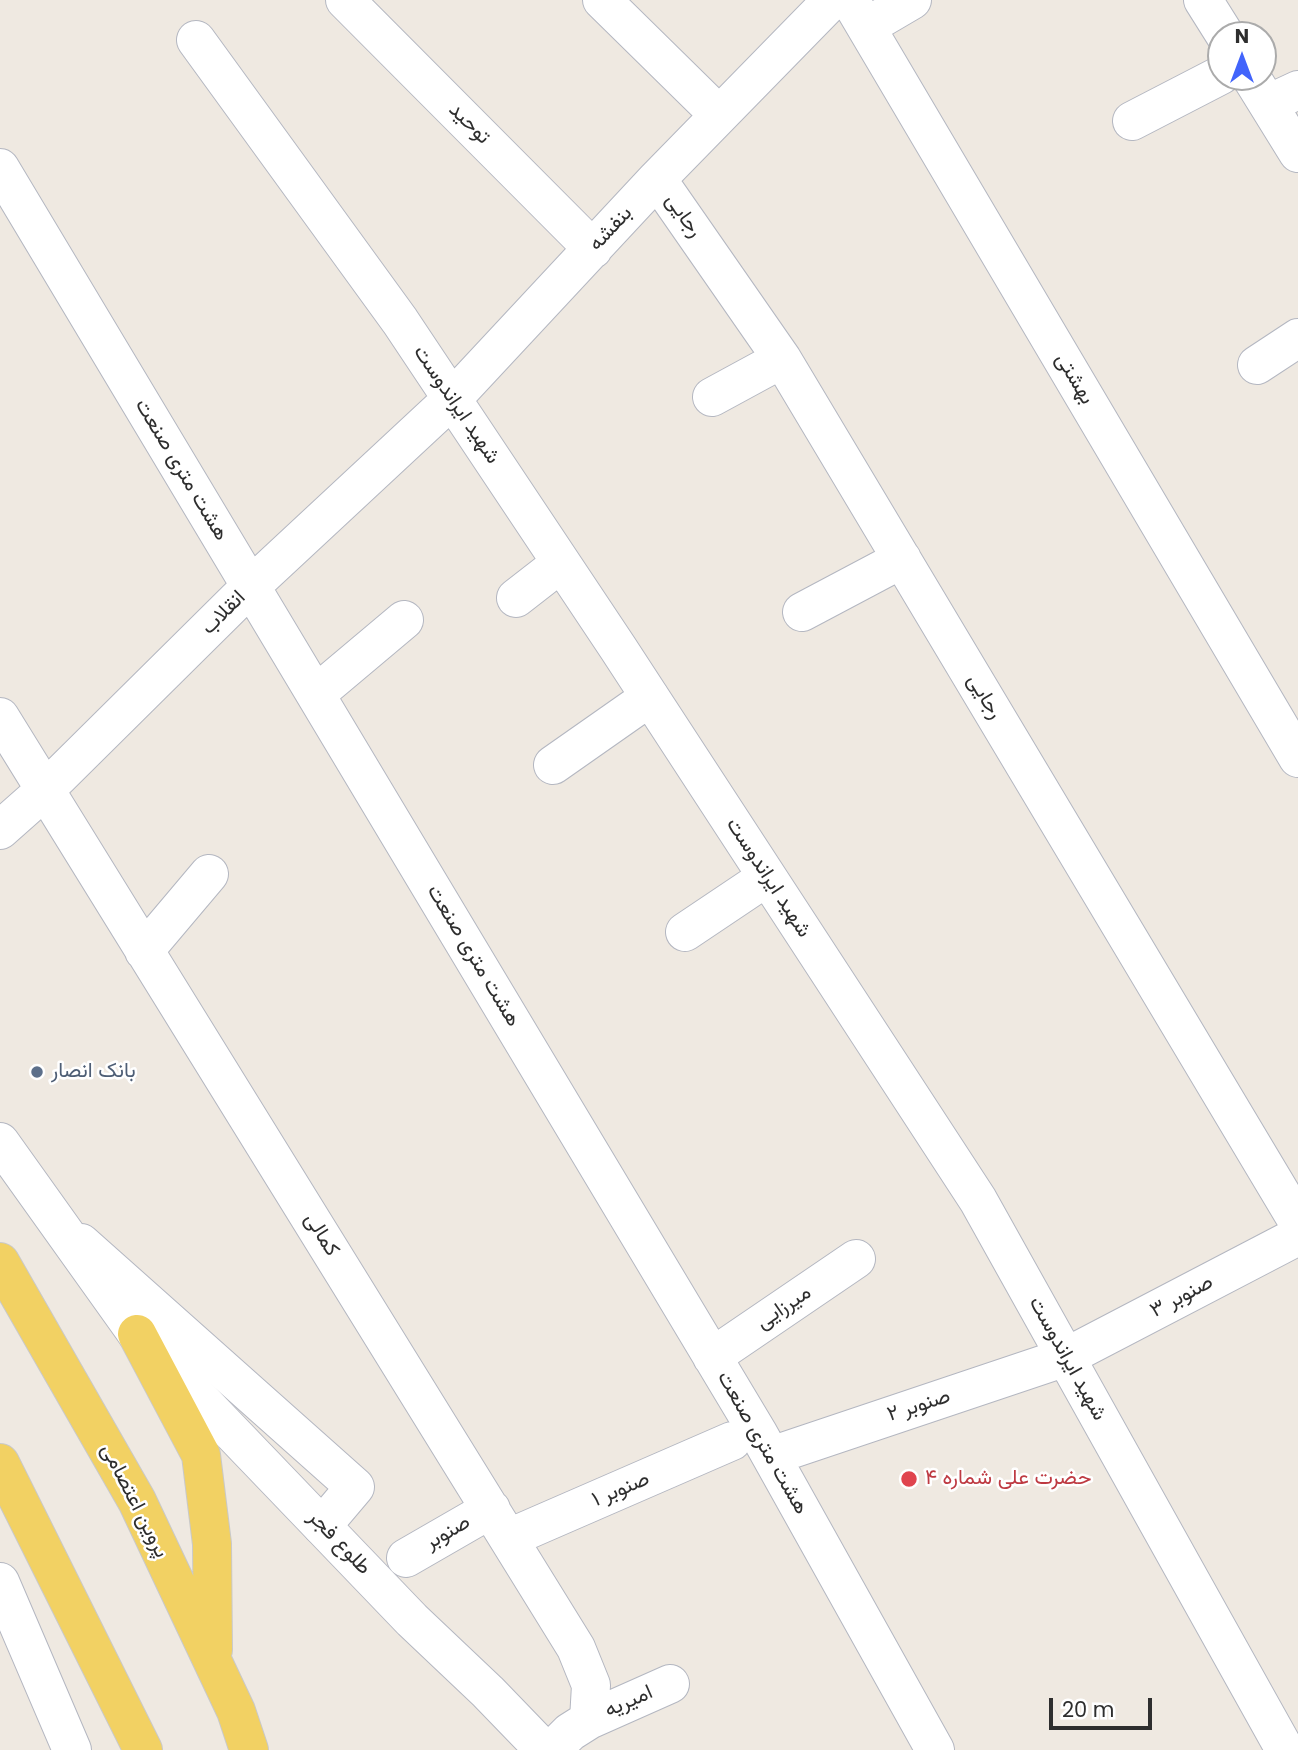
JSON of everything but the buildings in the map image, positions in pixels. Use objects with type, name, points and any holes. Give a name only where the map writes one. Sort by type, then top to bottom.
[{"type":"main road","name":"پروین اعتصامی","points":[[0,1262],[137,1501],[236,1711],[249,1750]]},
{"type":"main road","points":[[137,1334],[201,1455],[212,1544],[213,1662]]},
{"type":"main road","points":[[0,1464],[143,1750]]},
{"type":"street","name":"توحید","points":[[345,0],[593,249]]},
{"type":"street","points":[[602,0],[719,115]]},
{"type":"street","name":"بنفشه","points":[[452,399],[657,179],[832,0]]},
{"type":"street","points":[[858,13],[912,0]]},
{"type":"street","points":[[1203,0],[1216,21]]},
{"type":"street","name":"بهشتی","points":[[858,13],[1298,758]]},
{"type":"street","name":"شهید ایراندوست","points":[[196,40],[400,321],[650,697],[978,1200],[1285,1750]]},
{"type":"street","points":[[1132,121],[1207,82]]},
{"type":"street","points":[[1272,91],[1298,153]]},
{"type":"street","name":"هشت متری صنعت","points":[[0,168],[771,1456],[935,1750]]},
{"type":"street","name":"رجایی","points":[[657,179],[782,359],[1298,1222]]},
{"type":"street","points":[[1257,365],[1298,338]]},
{"type":"street","points":[[712,397],[782,359]]},
{"type":"street","name":"انقلاب","points":[[0,830],[44,791],[251,586],[452,399]]},
{"type":"street","points":[[802,612],[902,559]]},
{"type":"street","points":[[516,598],[561,563]]},
{"type":"street","points":[[316,694],[404,620]]},
{"type":"street","points":[[553,765],[650,697]]},
{"type":"street","name":"کمالی","points":[[0,718],[576,1648],[591,1685],[589,1720]]},
{"type":"street","points":[[144,951],[208,874]]},
{"type":"street","points":[[685,932],[767,877]]},
{"type":"street","points":[[0,1142],[57,1221],[355,1487],[322,1526]]},
{"type":"street","name":"طلوع فجر","points":[[57,1221],[137,1334],[412,1620],[544,1750]]},
{"type":"street","name":"صنوبر ۳","points":[[1066,1357],[1298,1236]]},
{"type":"street","name":"میرزایی","points":[[712,1357],[856,1259]]},
{"type":"street","name":"صنوبر ۲","points":[[771,1456],[1066,1357]]},
{"type":"street","name":"صنوبر ۱","points":[[500,1523],[732,1441]]},
{"type":"street","name":"صنوبر","points":[[406,1558],[500,1523]]},
{"type":"street","points":[[0,1582],[72,1750]]},
{"type":"street","name":"امیریه","points":[[589,1720],[670,1684]]},
{"type":"street","points":[[552,1750],[570,1732],[589,1720]]},
{"type":"place","name":"بانک انصار","points":[[37,1072]]},
{"type":"place","name":"حضرت علی شماره ۴","points":[[909,1479]]}]
